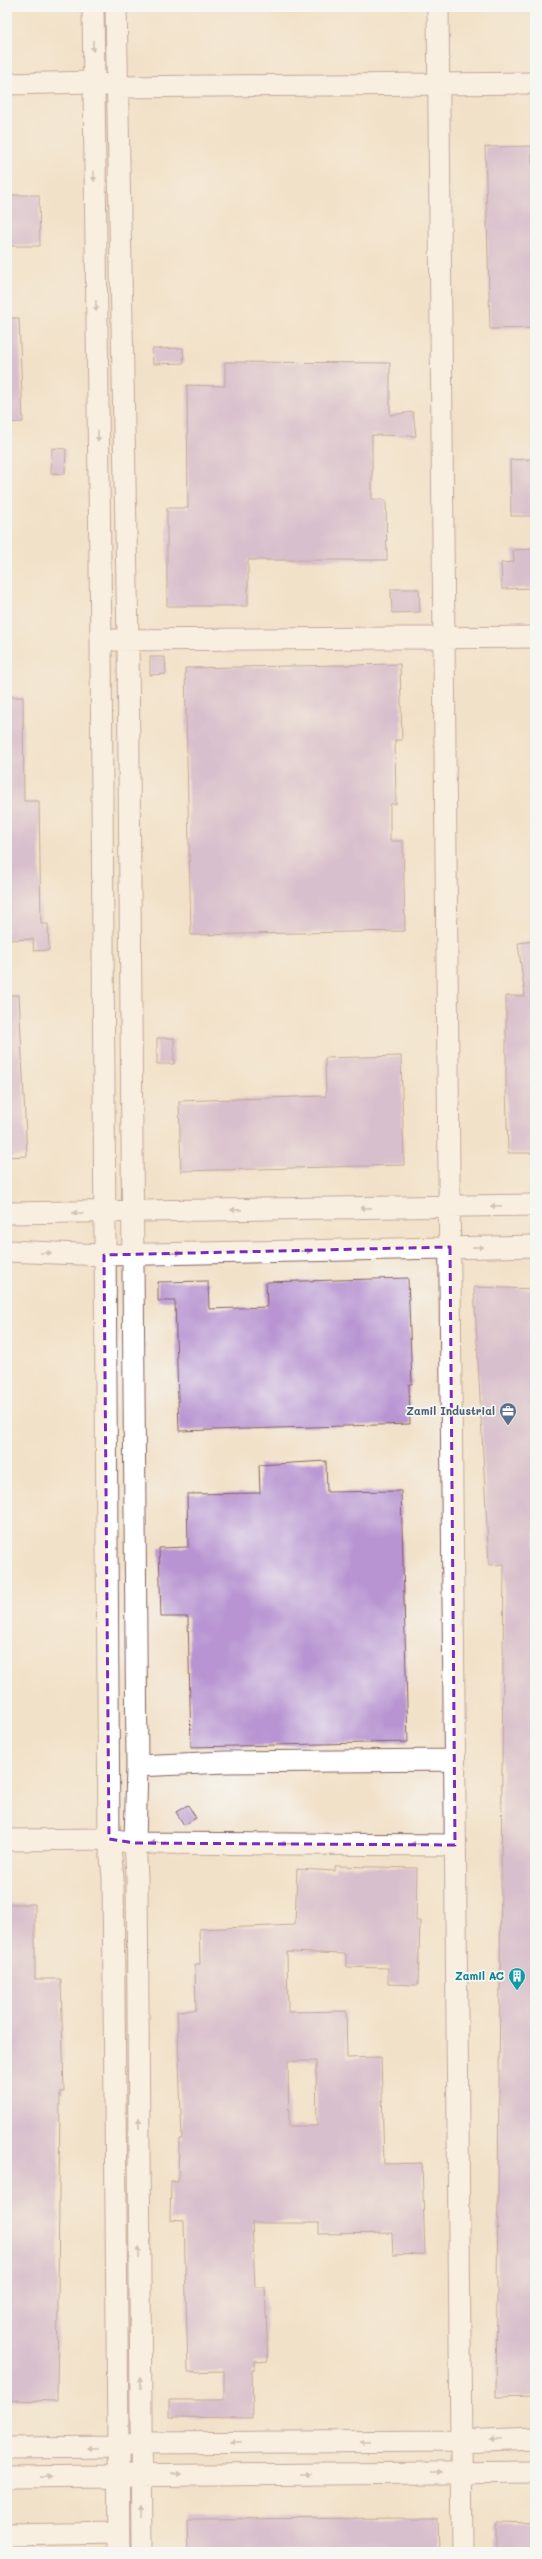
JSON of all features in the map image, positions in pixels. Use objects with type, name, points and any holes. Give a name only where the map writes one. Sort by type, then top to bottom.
[{"type":"street","points":[[7,2535],[119,2543],[113,1877],[109,1839],[101,641],[93,7]]},
{"type":"street","points":[[116,7],[116,87],[128,639],[137,1766],[135,1843],[137,1877],[142,2552]]},
{"type":"street","points":[[438,7],[442,638],[450,1206],[462,2552]]},
{"type":"street","points":[[7,84],[93,82],[116,87],[535,83]]},
{"type":"street","points":[[101,641],[128,639],[535,637]]},
{"type":"street","points":[[7,1213],[535,1205]]},
{"type":"street","points":[[7,1251],[104,1255],[535,1246]]},
{"type":"street","points":[[137,1766],[226,1762],[454,1760]]},
{"type":"street","points":[[7,1840],[109,1839],[135,1843],[455,1845]]},
{"type":"street","points":[[7,2448],[118,2447],[140,2443],[460,2441],[535,2438]]},
{"type":"street","points":[[282,2442],[283,2474]]},
{"type":"street","points":[[7,2477],[118,2476],[141,2474],[535,2472]]},
{"type":"highlighted area","points":[[450,1247],[455,1845],[135,1843],[109,1839],[104,1255]]},
{"type":"building","points":[[532,146],[532,164],[535,164],[535,328],[490,329],[485,147]]},
{"type":"building","points":[[7,195],[39,195],[40,246],[7,246]]},
{"type":"building","points":[[7,318],[19,318],[23,422],[7,423]]},
{"type":"building","points":[[183,348],[184,363],[153,364],[152,349]]},
{"type":"building","points":[[225,362],[390,363],[390,415],[413,412],[416,436],[372,435],[372,499],[386,500],[387,560],[248,560],[248,606],[167,606],[167,508],[188,508],[187,385],[225,386]]},
{"type":"building","points":[[52,448],[66,449],[65,474],[51,473]]},
{"type":"building","points":[[535,459],[535,516],[511,516],[510,460]]},
{"type":"building","points":[[535,549],[535,588],[502,589],[501,563],[514,562],[513,550]]},
{"type":"building","points":[[391,589],[419,589],[420,612],[392,613]]},
{"type":"building","points":[[150,657],[165,657],[166,674],[150,675]]},
{"type":"building","points":[[400,664],[402,740],[395,740],[396,804],[390,804],[390,841],[403,841],[405,931],[191,935],[185,668]]},
{"type":"building","points":[[7,697],[23,697],[24,801],[39,801],[41,924],[48,924],[49,950],[34,951],[33,939],[7,940]]},
{"type":"building","points":[[535,941],[535,1153],[508,1153],[506,996],[525,996],[518,943]]},
{"type":"building","points":[[7,995],[19,995],[27,1156],[7,1157]]},
{"type":"building","points":[[157,1038],[174,1038],[174,1064],[157,1064]]},
{"type":"building","points":[[401,1056],[404,1165],[181,1171],[179,1101],[326,1096],[325,1058]]},
{"type":"building","points":[[408,1278],[412,1384],[409,1384],[410,1424],[179,1431],[175,1301],[158,1301],[158,1282],[208,1281],[209,1309],[267,1307],[266,1282]]},
{"type":"building","name":"Zamil AC","points":[[474,1287],[535,1289],[535,2396],[496,2397],[504,1564],[489,1565]]},
{"type":"building","points":[[326,1461],[327,1492],[401,1491],[408,1742],[191,1747],[188,1617],[161,1617],[159,1548],[188,1547],[187,1494],[260,1493],[259,1465]]},
{"type":"building","points":[[188,1805],[196,1818],[184,1825],[176,1812]]},
{"type":"building","points":[[335,1866],[417,1868],[416,1921],[420,1921],[418,1985],[388,1984],[388,1968],[346,1967],[346,1954],[287,1952],[288,2012],[346,2011],[347,2058],[381,2057],[384,2164],[422,2163],[425,2254],[393,2255],[392,2233],[319,2234],[319,2223],[252,2223],[255,2287],[265,2287],[268,2361],[255,2362],[255,2370],[252,2370],[253,2418],[169,2417],[169,2400],[224,2400],[224,2371],[188,2372],[184,2221],[170,2220],[171,2181],[178,2182],[179,2139],[182,2139],[177,2011],[196,2010],[195,1964],[200,1964],[199,1929],[295,1925],[297,1869],[335,1871]],"holes":[[[288,2061],[316,2061],[317,2126],[289,2126]]]},
{"type":"building","points":[[7,1904],[35,1904],[35,1979],[61,1979],[64,2092],[60,2092],[57,2401],[7,2400]]},
{"type":"building","points":[[437,2518],[438,2552],[188,2552],[187,2519]]},
{"type":"building","points":[[496,2522],[535,2523],[535,2552],[496,2552]]},
{"type":"place","name":"Zamil Industrial","points":[[508,1426]]},
{"type":"place","name":"Zamil AC","points":[[517,1991]]}]
